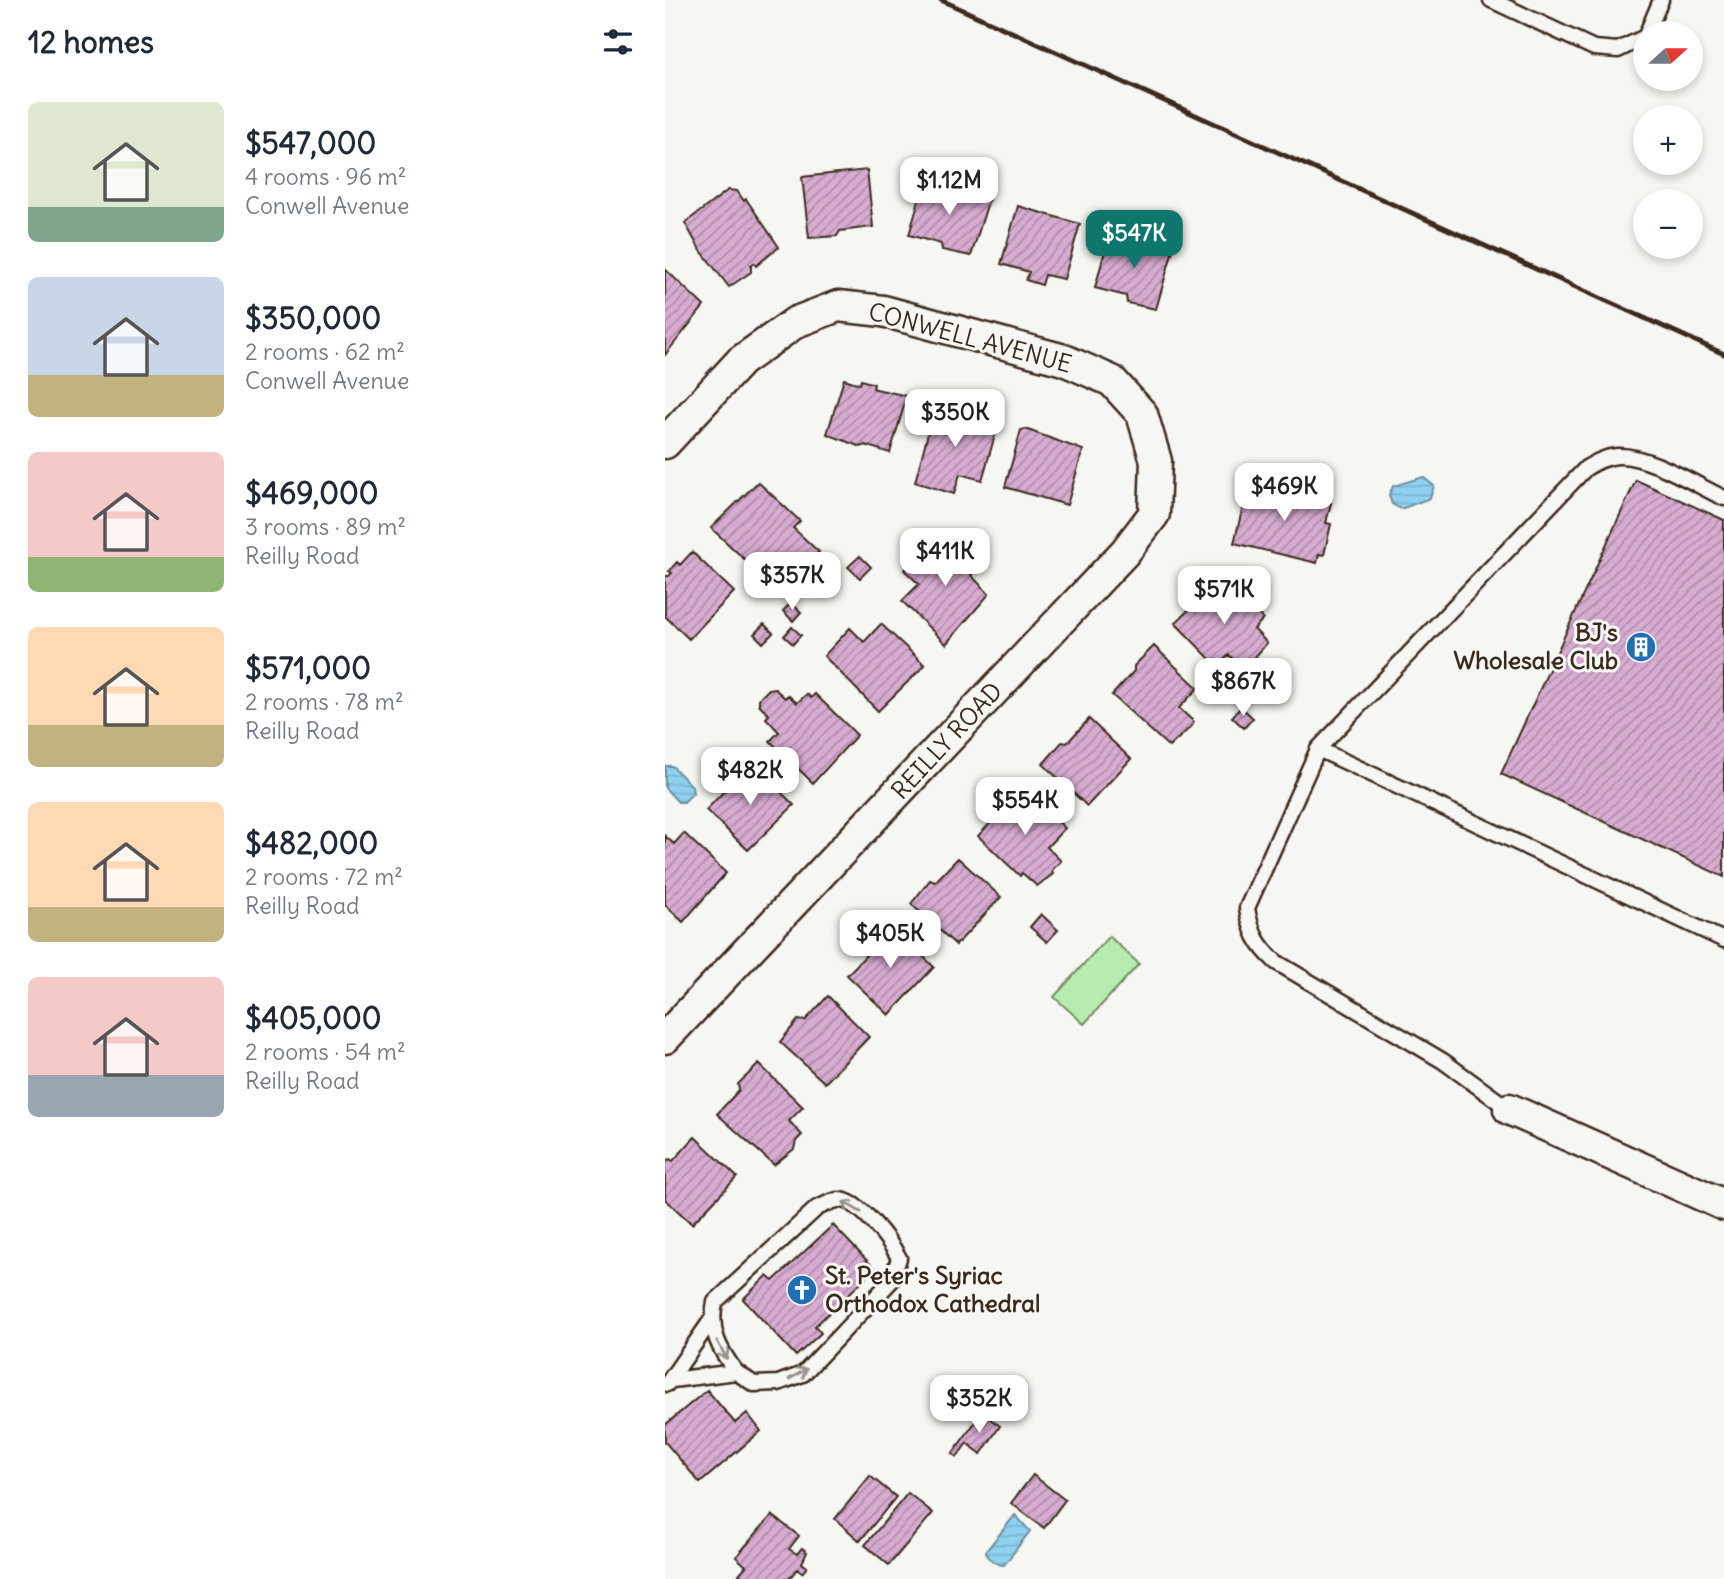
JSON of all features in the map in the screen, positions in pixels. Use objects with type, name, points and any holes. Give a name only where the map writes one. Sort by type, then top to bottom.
[{"type":"street","name":"CONWELL AVENUE","points":[[665,443],[741,361],[796,322],[838,306],[883,311],[1064,360],[1112,381],[1142,414]]},
{"type":"street","name":"REILLY ROAD","points":[[665,1038],[1125,552],[1154,514],[1156,461],[1142,414]]},
{"type":"street","points":[[1509,1109],[1724,1205]]},
{"type":"lane","points":[[1491,0],[1594,48],[1618,50],[1633,42]]},
{"type":"lane","points":[[1652,21],[1661,0]]},
{"type":"lane","points":[[1509,1109],[1443,1061],[1276,962],[1260,947],[1251,930],[1247,908],[1318,749],[1586,468],[1601,459],[1618,456],[1642,460],[1724,498]]},
{"type":"lane","points":[[1318,749],[1724,940]]},
{"type":"lane","points":[[839,1200],[854,1205],[890,1240],[899,1258],[892,1280],[803,1374],[778,1383],[754,1384],[736,1372],[717,1346],[712,1319],[715,1302],[817,1208],[839,1200]]},
{"type":"lane","points":[[668,1383],[712,1319]]},
{"type":"lane","points":[[668,1383],[736,1372]]},
{"type":"green space","points":[[1109,936],[1139,964],[1084,1024],[1054,997]]},
{"type":"water","points":[[1423,477],[1434,486],[1430,498],[1401,509],[1392,504],[1389,495],[1393,486]]},
{"type":"water","points":[[665,766],[672,766],[692,786],[693,793],[684,802],[678,802],[665,788]]},
{"type":"water","points":[[1015,1515],[1030,1531],[1004,1565],[998,1564],[990,1559],[986,1551]]},
{"type":"building","points":[[867,170],[873,227],[840,231],[837,236],[809,238],[802,177]]},
{"type":"building","points":[[925,179],[989,199],[971,256],[942,250],[941,244],[909,235]]},
{"type":"building","points":[[728,190],[737,191],[744,201],[746,199],[779,247],[756,266],[754,263],[751,265],[751,272],[729,287],[699,248],[685,223]]},
{"type":"building","points":[[1018,206],[1080,224],[1064,279],[1045,275],[1042,285],[1026,280],[1029,272],[1001,264]]},
{"type":"building","points":[[1110,232],[1173,250],[1156,309],[1127,303],[1126,296],[1095,288]]},
{"type":"building","points":[[665,269],[704,306],[665,355]]},
{"type":"building","points":[[844,379],[860,384],[861,380],[874,384],[873,388],[907,396],[890,453],[865,445],[861,447],[827,434]]},
{"type":"building","points":[[936,403],[998,425],[982,480],[960,474],[954,494],[915,482]]},
{"type":"building","points":[[1025,429],[1083,450],[1067,505],[1005,487],[1021,430]]},
{"type":"building","name":"BJ's Wholesale Club","points":[[1636,480],[1724,520],[1724,877],[1501,774]]},
{"type":"building","points":[[758,482],[800,521],[793,528],[819,552],[790,583],[764,559],[755,569],[711,528]]},
{"type":"building","points":[[1249,482],[1331,503],[1326,523],[1331,524],[1324,555],[1319,554],[1317,563],[1234,543]]},
{"type":"building","points":[[954,537],[959,541],[961,539],[983,562],[971,575],[989,594],[946,644],[902,601],[919,584],[904,570],[931,543],[939,552]]},
{"type":"building","points":[[692,552],[734,592],[689,639],[665,616],[665,576],[669,576],[672,573],[669,571],[677,562],[680,565]]},
{"type":"building","points":[[860,556],[871,567],[860,578],[848,567]]},
{"type":"building","points":[[1222,578],[1263,619],[1254,629],[1267,643],[1244,670],[1229,655],[1219,665],[1212,661],[1175,623]]},
{"type":"building","points":[[791,603],[801,612],[793,621],[783,611]]},
{"type":"building","points":[[764,624],[773,633],[763,643],[754,634]]},
{"type":"building","points":[[881,624],[925,665],[878,711],[824,656],[850,628],[864,642]]},
{"type":"building","points":[[792,627],[801,635],[793,644],[784,636]]},
{"type":"building","points":[[1154,646],[1198,688],[1179,708],[1194,722],[1169,747],[1112,695],[1134,671],[1134,666]]},
{"type":"building","points":[[774,688],[785,698],[788,695],[797,703],[807,694],[811,698],[815,694],[857,735],[813,783],[770,741],[779,732],[766,718],[769,715],[759,704],[759,699],[769,689]]},
{"type":"building","points":[[1241,707],[1253,718],[1244,728],[1232,717]]},
{"type":"building","points":[[1089,719],[1131,759],[1087,806],[1043,764],[1062,742],[1067,743]]},
{"type":"building","points":[[751,763],[794,805],[748,850],[706,810]]},
{"type":"building","points":[[1022,786],[1065,828],[1047,847],[1061,861],[1052,870],[1053,874],[1037,886],[1022,873],[1020,876],[978,836],[1002,811],[1001,806]]},
{"type":"building","points":[[684,833],[726,873],[683,922],[665,905],[665,836],[674,844]]},
{"type":"building","points":[[958,858],[1001,897],[956,945],[911,904],[930,880],[935,882]]},
{"type":"building","points":[[1041,914],[1058,930],[1047,942],[1030,927]]},
{"type":"building","points":[[891,925],[934,967],[889,1015],[847,975],[870,951],[869,945],[886,926]]},
{"type":"building","points":[[828,996],[869,1037],[825,1083],[780,1042],[798,1020],[805,1021]]},
{"type":"building","points":[[759,1064],[803,1107],[789,1121],[802,1135],[796,1141],[794,1149],[774,1165],[717,1114],[739,1090],[738,1084]]},
{"type":"building","points":[[695,1137],[737,1177],[692,1224],[665,1199],[665,1161],[673,1161]]},
{"type":"building","name":"St. Peter's Syriac Orthodox Cathedral","points":[[833,1225],[875,1269],[815,1326],[821,1333],[796,1356],[743,1299],[767,1276],[773,1281]]},
{"type":"building","points":[[707,1390],[735,1423],[747,1413],[761,1431],[700,1483],[665,1442],[665,1425]]},
{"type":"building","points":[[982,1413],[1000,1426],[981,1454],[967,1443],[957,1457],[952,1454]]},
{"type":"building","points":[[1033,1475],[1065,1500],[1044,1528],[1011,1503]]},
{"type":"building","points":[[870,1476],[896,1497],[860,1541],[835,1519]]},
{"type":"building","points":[[908,1493],[933,1513],[889,1565],[865,1545]]},
{"type":"building","points":[[772,1515],[799,1536],[789,1549],[797,1554],[802,1548],[807,1552],[802,1563],[807,1567],[802,1573],[797,1569],[789,1579],[746,1579],[739,1574],[746,1566],[736,1557]]},
{"type":"railway","points":[[941,0],[1724,354]]},
{"type":"place","name":"BJ's Wholesale Club","points":[[1641,647]]},
{"type":"place","name":"St. Peter's Syriac Orthodox Cathedral","points":[[802,1290]]}]
